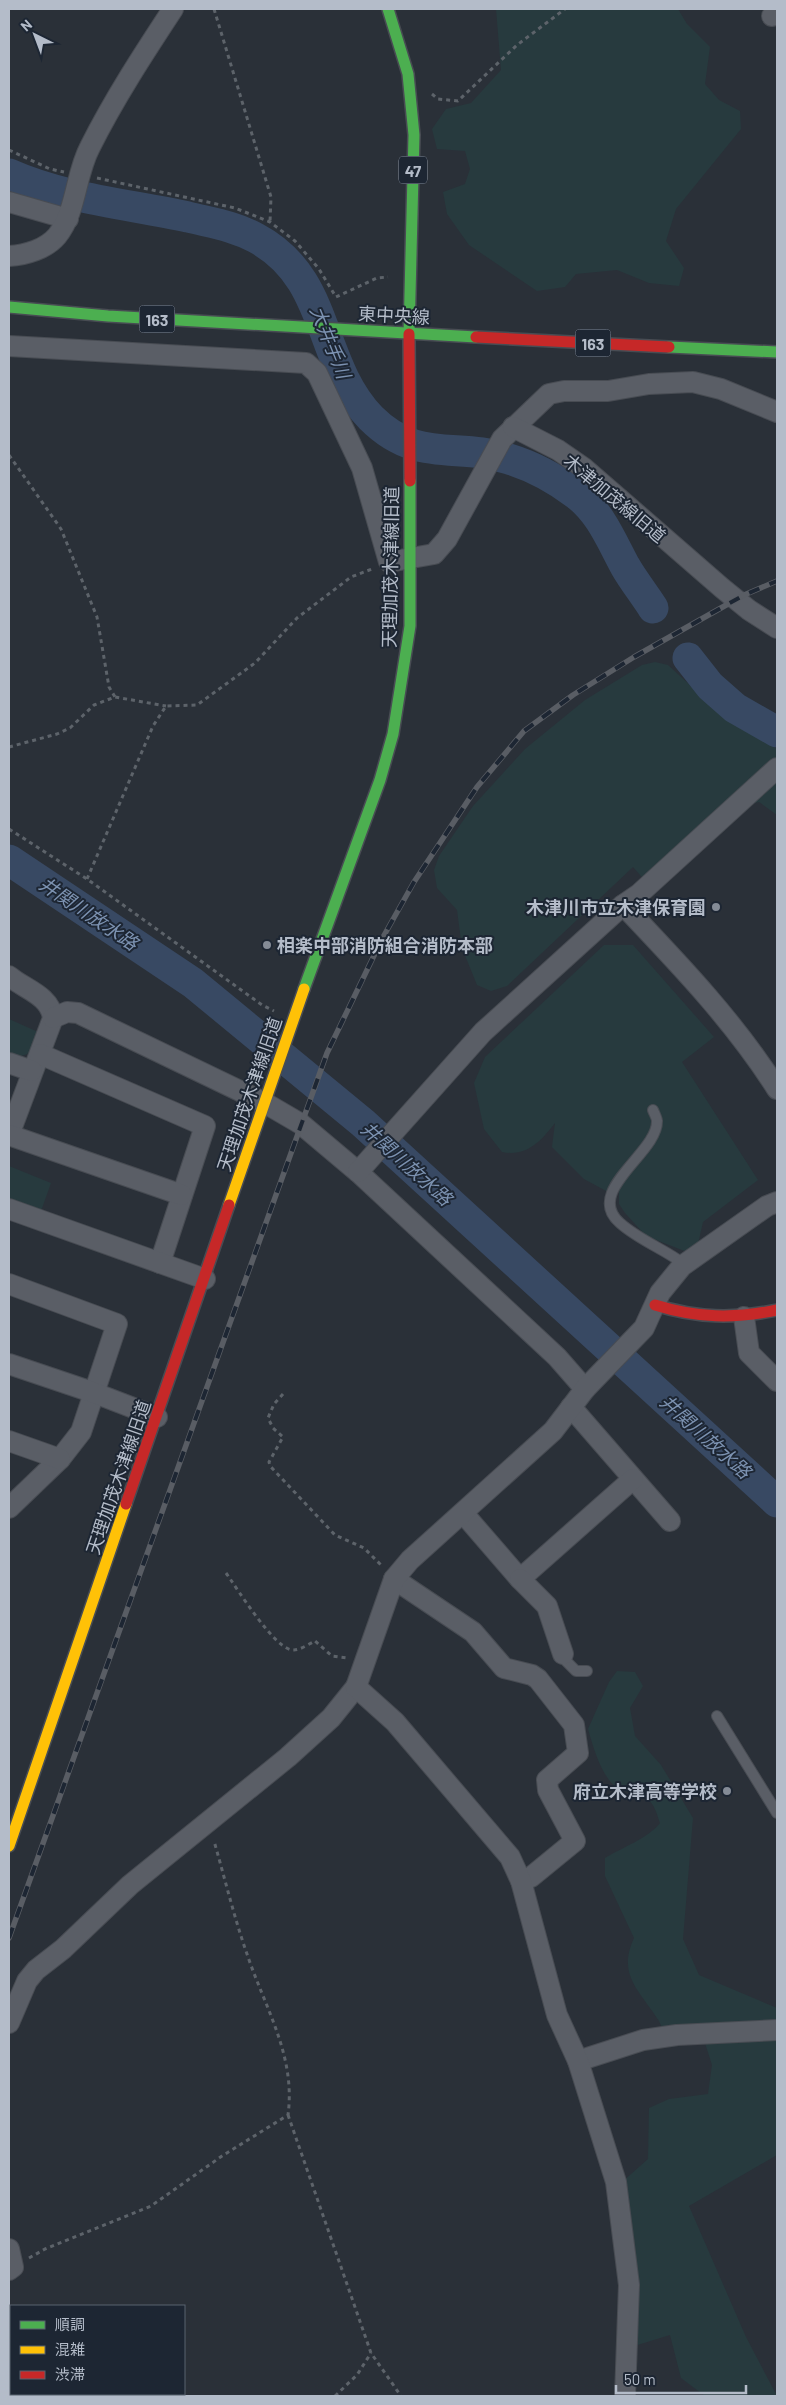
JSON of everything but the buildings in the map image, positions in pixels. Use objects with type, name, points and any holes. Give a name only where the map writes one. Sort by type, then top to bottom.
[{"type":"main road","name":"47","points":[[388,9],[408,74],[414,135],[409,334]]},
{"type":"main road","name":"東中央線","points":[[9,307],[108,316],[344,331],[777,352]]},
{"type":"main road","name":"天理加茂木津線旧道","points":[[11,1834],[206,1279],[292,1023],[380,780],[393,734],[410,626],[409,334]]},
{"type":"main road","points":[[655,1305],[683,1315],[714,1318],[744,1317],[777,1310]]},
{"type":"street","points":[[9,256],[36,251],[56,237],[70,212],[78,179],[89,148],[142,56],[173,9]]},
{"type":"street","points":[[9,202],[70,212]]},
{"type":"street","points":[[9,346],[306,363],[317,373],[362,468],[389,562],[434,554],[447,539],[484,470],[507,433],[548,394],[564,391],[608,391],[649,384],[693,382],[722,389],[777,412]]},
{"type":"street","name":"木津加茂線旧道","points":[[507,433],[558,450],[584,468],[722,588],[749,610],[777,628]]},
{"type":"street","points":[[361,1169],[482,1032],[622,905],[639,894],[777,768]]},
{"type":"street","points":[[622,905],[700,986],[761,1064],[777,1089]]},
{"type":"street","points":[[9,976],[44,1000],[49,1006],[53,1018],[9,1135],[182,1194]]},
{"type":"street","points":[[53,1018],[67,1012],[78,1013],[265,1103],[301,1124],[361,1169],[557,1357],[591,1384]]},
{"type":"street","points":[[9,1063],[36,1063],[205,1126],[160,1262]]},
{"type":"street","points":[[9,2023],[27,1981],[36,1970],[63,1948],[130,1885],[288,1757],[331,1718],[356,1687],[394,1579],[410,1560],[553,1431],[591,1384],[644,1328],[660,1293],[684,1264],[766,1206],[777,1202]]},
{"type":"street","points":[[9,1209],[206,1279]]},
{"type":"street","points":[[9,1284],[116,1324],[92,1392],[81,1432],[60,1459],[9,1508]]},
{"type":"street","points":[[744,1317],[749,1353],[777,1381]]},
{"type":"street","points":[[9,1364],[92,1392],[157,1417]]},
{"type":"street","points":[[571,1407],[670,1521]]},
{"type":"street","points":[[9,1441],[60,1459]]},
{"type":"street","points":[[520,1580],[633,1479]]},
{"type":"street","points":[[463,1513],[520,1580],[547,1606],[563,1654]]},
{"type":"street","points":[[394,1579],[473,1632],[504,1668],[538,1679],[574,1725],[578,1753],[547,1780],[548,1790],[575,1841],[531,1877],[521,1881]]},
{"type":"street","points":[[356,1687],[395,1722],[510,1857],[521,1881],[557,2015],[578,2061],[616,2182],[629,2285],[625,2396]]},
{"type":"street","points":[[578,2061],[643,2040],[677,2035],[710,2035],[777,2030]]},
{"type":"lane","points":[[653,1110],[657,1121],[653,1135],[611,1191],[610,1208],[618,1222],[684,1264]]},
{"type":"lane","points":[[563,1654],[565,1660],[576,1671],[587,1671]]},
{"type":"lane","points":[[717,1716],[777,1813]]},
{"type":"path","points":[[214,9],[272,197],[270,222]]},
{"type":"path","points":[[431,93],[438,99],[458,100],[517,45],[565,9]]},
{"type":"path","points":[[9,150],[50,169],[78,179],[132,184],[162,194],[235,208],[270,222],[295,242],[319,269],[336,297],[376,278],[409,276]]},
{"type":"path","points":[[9,456],[61,529],[97,617],[109,687],[115,697]]},
{"type":"path","points":[[9,747],[57,734],[70,728],[94,706],[115,697],[166,706],[197,705],[255,663],[298,618],[351,577],[389,562]]},
{"type":"path","points":[[87,879],[153,726],[166,706]]},
{"type":"path","points":[[9,829],[87,879],[262,1005],[292,1023]]},
{"type":"path","points":[[283,1394],[274,1404],[268,1418],[269,1423],[283,1437],[269,1462],[270,1466],[335,1535],[364,1548],[394,1579]]},
{"type":"path","points":[[226,1573],[255,1615],[284,1648],[294,1650],[315,1641],[332,1656],[366,1660]]},
{"type":"path","points":[[208,1821],[247,1955],[287,2064],[291,2088],[288,2115],[371,2353],[401,2396]]},
{"type":"path","points":[[10,2262],[151,2206],[222,2156],[288,2115]]},
{"type":"path","points":[[335,2396],[357,2376],[371,2353]]},
{"type":"green space","points":[[496,9],[678,9],[687,24],[710,47],[705,84],[719,100],[740,111],[741,129],[676,209],[666,241],[684,268],[679,286],[649,283],[617,270],[576,274],[565,287],[537,291],[469,245],[447,214],[443,192],[465,184],[470,169],[465,151],[437,149],[432,129],[446,109],[471,103],[501,70]]},
{"type":"green space","points":[[655,662],[668,665],[727,719],[777,749],[777,815],[759,802],[750,804],[655,892],[633,867],[507,986],[491,991],[477,985],[462,948],[457,910],[437,888],[434,870],[439,856],[473,806],[525,749],[585,700],[642,665]]},
{"type":"green space","points":[[604,945],[633,945],[714,1037],[682,1062],[758,1180],[703,1222],[698,1244],[687,1252],[646,1236],[619,1204],[619,1188],[635,1158],[626,1161],[608,1192],[584,1179],[552,1147],[555,1123],[533,1146],[526,1150],[511,1153],[502,1152],[484,1129],[474,1083],[485,1057]]},
{"type":"green space","points":[[9,1019],[38,1032],[29,1052],[22,1056],[9,1054]]},
{"type":"green space","points":[[9,1166],[51,1183],[41,1211],[9,1200]]},
{"type":"green space","points":[[617,1671],[635,1672],[643,1686],[630,1708],[635,1736],[661,1765],[693,1818],[683,1939],[699,1975],[777,2008],[777,2026],[663,2030],[633,1982],[628,1962],[629,1951],[634,1938],[605,1876],[605,1858],[642,1838],[660,1823],[650,1801],[643,1796],[618,1788],[609,1780],[599,1762],[588,1729],[609,1682]]},
{"type":"green space","points":[[777,2033],[777,2155],[689,2206],[746,2337],[777,2396],[705,2396],[681,2378],[670,2335],[631,2347],[639,2314],[621,2183],[648,2159],[649,2108],[669,2099],[708,2094],[712,2065],[704,2040]]},
{"type":"waterway","name":"大井手川","points":[[9,174],[74,195],[214,223],[239,230],[256,238],[280,255],[298,275],[311,298],[341,372],[354,396],[371,418],[388,432],[421,447],[490,454],[509,459],[535,469],[568,488],[592,509],[610,537],[628,571],[653,608]]},
{"type":"waterway","name":"大井手川","points":[[688,658],[710,686],[735,708],[777,732]]},
{"type":"waterway","name":"井関川放水路","points":[[9,860],[193,983],[363,1123],[777,1502]]},
{"type":"railway","points":[[9,1938],[327,1053],[382,939],[414,882],[477,787],[524,731],[573,695],[634,657],[744,595],[777,581]]},
{"type":"traffic: fast","points":[[388,9],[408,74],[414,135],[409,334]]},
{"type":"traffic: fast","points":[[9,307],[108,316],[476,337]]},
{"type":"traffic: fast","points":[[669,347],[777,352]]},
{"type":"traffic: fast","points":[[304,989],[380,780],[393,734],[410,626],[410,481]]},
{"type":"traffic: slow","points":[[229,1205],[304,989]]},
{"type":"traffic: slow","points":[[9,1846],[126,1504]]},
{"type":"traffic: jam","points":[[409,334],[410,481]]},
{"type":"traffic: jam","points":[[476,337],[669,347]]},
{"type":"traffic: jam","points":[[126,1504],[229,1205]]},
{"type":"traffic: jam","points":[[655,1305],[686,1313],[716,1316],[746,1315],[777,1310]]},
{"type":"place","name":"木津川市立木津保育園","points":[[716,907]]},
{"type":"place","name":"相楽中部消防組合消防本部","points":[[267,945]]},
{"type":"place","name":"府立木津高等学校","points":[[727,1791]]}]
